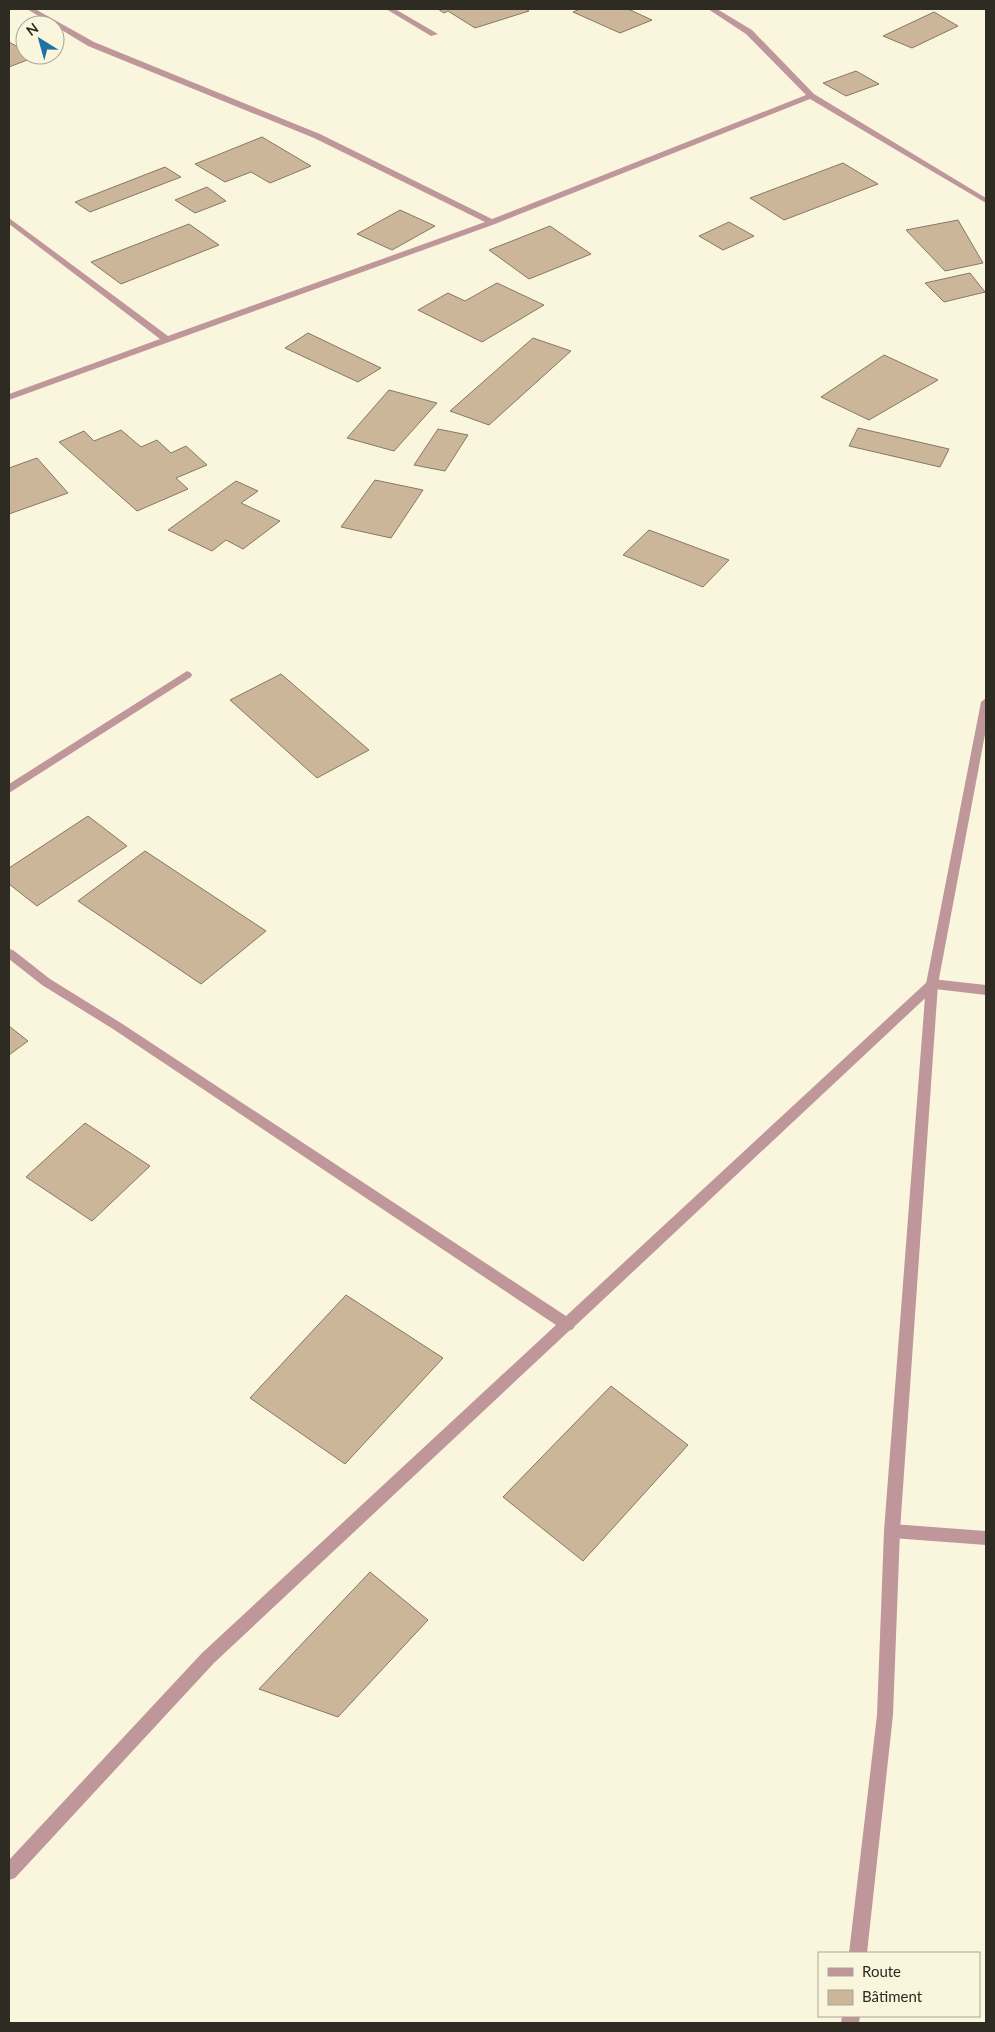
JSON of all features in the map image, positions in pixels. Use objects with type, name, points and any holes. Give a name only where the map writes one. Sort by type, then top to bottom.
[{"type":"street","points":[[30,9],[91,44],[317,136],[492,222]]},
{"type":"street","points":[[390,9],[434,34]]},
{"type":"street","points":[[712,9],[749,32],[811,96],[986,201]]},
{"type":"street","points":[[9,397],[492,222],[811,96]]},
{"type":"street","points":[[9,220],[168,340]]},
{"type":"street","points":[[9,789],[187,675]]},
{"type":"street","points":[[858,1952],[885,1715],[892,1531],[932,984],[986,702]]},
{"type":"street","points":[[9,953],[46,982],[116,1026],[568,1325]]},
{"type":"street","points":[[9,1872],[208,1658],[568,1325],[932,984],[986,990]]},
{"type":"street","points":[[892,1531],[986,1538]]},
{"type":"building","points":[[438,9],[526,9],[529,11],[475,28],[448,11],[444,13]]},
{"type":"building","points":[[580,9],[628,9],[652,20],[620,33],[573,12]]},
{"type":"building","points":[[934,12],[958,26],[912,48],[883,36]]},
{"type":"building","points":[[9,42],[15,45],[15,65],[9,67]]},
{"type":"building","points":[[856,71],[879,84],[846,96],[823,83]]},
{"type":"building","points":[[262,137],[311,166],[270,183],[251,172],[225,182],[195,164]]},
{"type":"building","points":[[843,163],[878,184],[784,220],[750,198]]},
{"type":"building","points":[[165,167],[181,177],[90,212],[75,202]]},
{"type":"building","points":[[207,187],[226,201],[195,213],[175,200]]},
{"type":"building","points":[[400,210],[435,226],[392,250],[357,234]]},
{"type":"building","points":[[958,220],[983,263],[945,271],[906,230]]},
{"type":"building","points":[[729,222],[754,236],[723,250],[699,236]]},
{"type":"building","points":[[189,224],[219,245],[121,284],[91,262]]},
{"type":"building","points":[[550,226],[591,254],[529,279],[489,250]]},
{"type":"building","points":[[970,273],[985,292],[944,302],[925,283]]},
{"type":"building","points":[[497,283],[544,305],[482,342],[418,310],[448,293],[465,301]]},
{"type":"building","points":[[308,333],[381,368],[358,382],[285,348]]},
{"type":"building","points":[[533,338],[571,351],[489,425],[450,411]]},
{"type":"building","points":[[884,355],[938,380],[869,420],[821,397]]},
{"type":"building","points":[[389,390],[437,403],[394,451],[347,438]]},
{"type":"building","points":[[858,428],[949,449],[940,467],[849,446]]},
{"type":"building","points":[[438,429],[468,435],[445,471],[414,465]]},
{"type":"building","points":[[121,430],[141,447],[157,440],[171,453],[186,446],[207,465],[176,478],[188,489],[137,511],[59,442],[84,431],[94,441]]},
{"type":"building","points":[[37,458],[68,493],[9,514],[9,468]]},
{"type":"building","points":[[375,480],[423,490],[391,538],[341,527]]},
{"type":"building","points":[[236,481],[258,491],[241,503],[280,521],[243,549],[226,540],[212,551],[168,530]]},
{"type":"building","points":[[649,530],[729,560],[703,587],[623,555]]},
{"type":"building","points":[[281,674],[369,750],[317,778],[230,700]]},
{"type":"building","points":[[88,816],[127,846],[37,906],[9,884],[9,868]]},
{"type":"building","points":[[145,851],[266,931],[201,984],[78,901]]},
{"type":"building","points":[[9,1026],[28,1041],[9,1055]]},
{"type":"building","points":[[85,1123],[150,1166],[92,1221],[26,1177]]},
{"type":"building","points":[[346,1295],[443,1358],[345,1464],[250,1398]]},
{"type":"building","points":[[611,1386],[688,1445],[583,1561],[503,1497]]},
{"type":"building","points":[[370,1572],[428,1620],[338,1717],[259,1689]]}]
